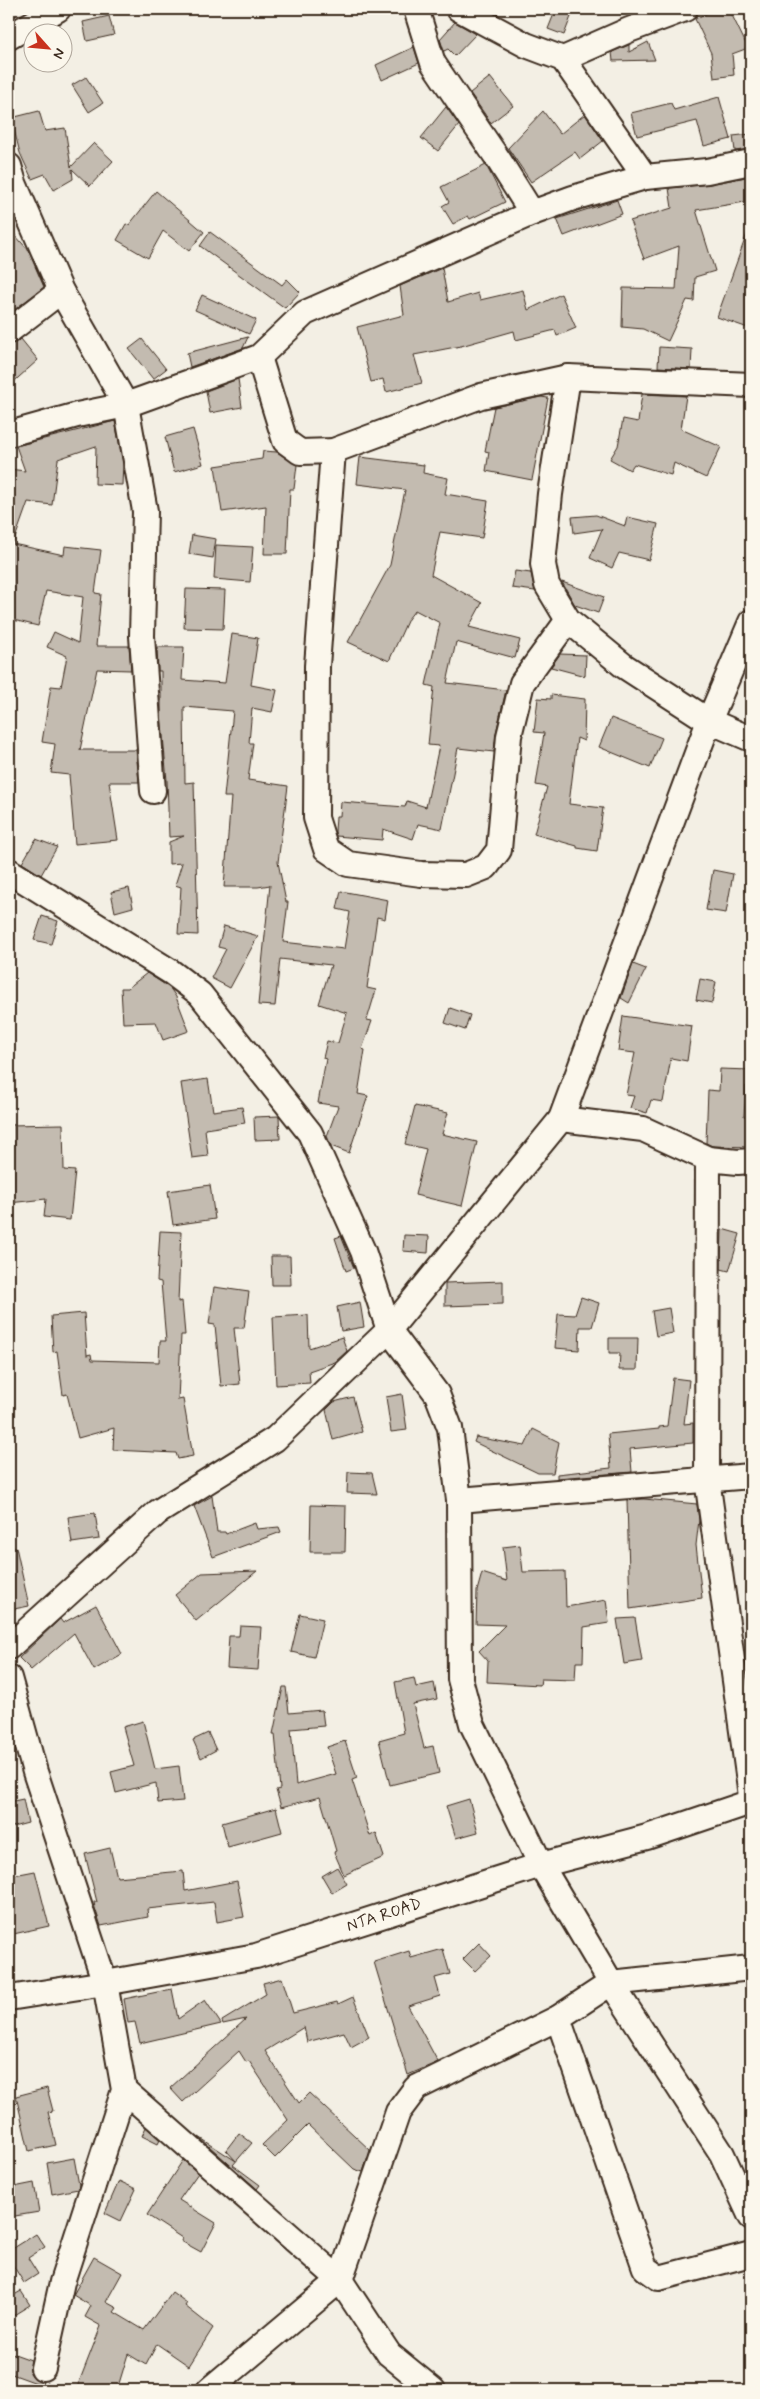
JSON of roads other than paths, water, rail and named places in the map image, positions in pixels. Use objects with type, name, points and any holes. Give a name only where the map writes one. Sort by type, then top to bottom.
[{"type":"street","points":[[9,36],[58,9]]},
{"type":"street","points":[[416,9],[433,63],[532,213]]},
{"type":"street","points":[[459,9],[526,45],[564,59],[645,177]]},
{"type":"street","points":[[564,59],[628,30],[685,9]]},
{"type":"street","points":[[9,434],[77,415],[126,405],[259,357],[305,313],[532,213],[573,198],[645,177],[707,172],[751,162]]},
{"type":"street","points":[[9,166],[14,182],[61,291],[126,405],[145,511],[142,636],[153,791]]},
{"type":"street","points":[[9,331],[61,291]]},
{"type":"street","points":[[259,357],[285,441],[300,452],[333,451],[481,396],[568,377],[751,385]]},
{"type":"street","points":[[568,377],[550,494],[543,564],[547,585],[568,620],[624,666],[709,721],[751,739]]},
{"type":"street","points":[[333,451],[317,666],[316,818],[326,849],[348,864],[420,874],[466,875],[486,867],[499,850],[509,736],[522,683],[568,620]]},
{"type":"street","points":[[9,1647],[158,1512],[276,1439],[389,1330],[560,1118],[709,721],[751,622]]},
{"type":"street","points":[[9,871],[171,972],[200,994],[310,1133],[363,1251],[389,1330],[437,1394],[450,1428],[459,1500],[460,1679],[472,1724],[541,1865],[611,1983],[722,2154],[751,2217]]},
{"type":"street","points":[[560,1118],[643,1128],[708,1159],[738,1162],[751,1161]]},
{"type":"street","points":[[708,1159],[707,1480],[751,1796]]},
{"type":"street","points":[[459,1500],[751,1476]]},
{"type":"street","points":[[9,1678],[36,1772],[105,1984],[124,2090],[62,2282],[43,2368]]},
{"type":"street","name":"NTA ROAD","points":[[9,1998],[105,1984],[256,1956],[541,1865],[647,1837],[751,1802]]},
{"type":"street","points":[[208,2390],[340,2280],[398,2112],[416,2088],[558,2018],[611,1983],[751,1968]]},
{"type":"street","points":[[558,2018],[645,2268],[660,2278],[751,2254]]},
{"type":"street","points":[[124,2090],[340,2280],[389,2354],[432,2390]]}]
